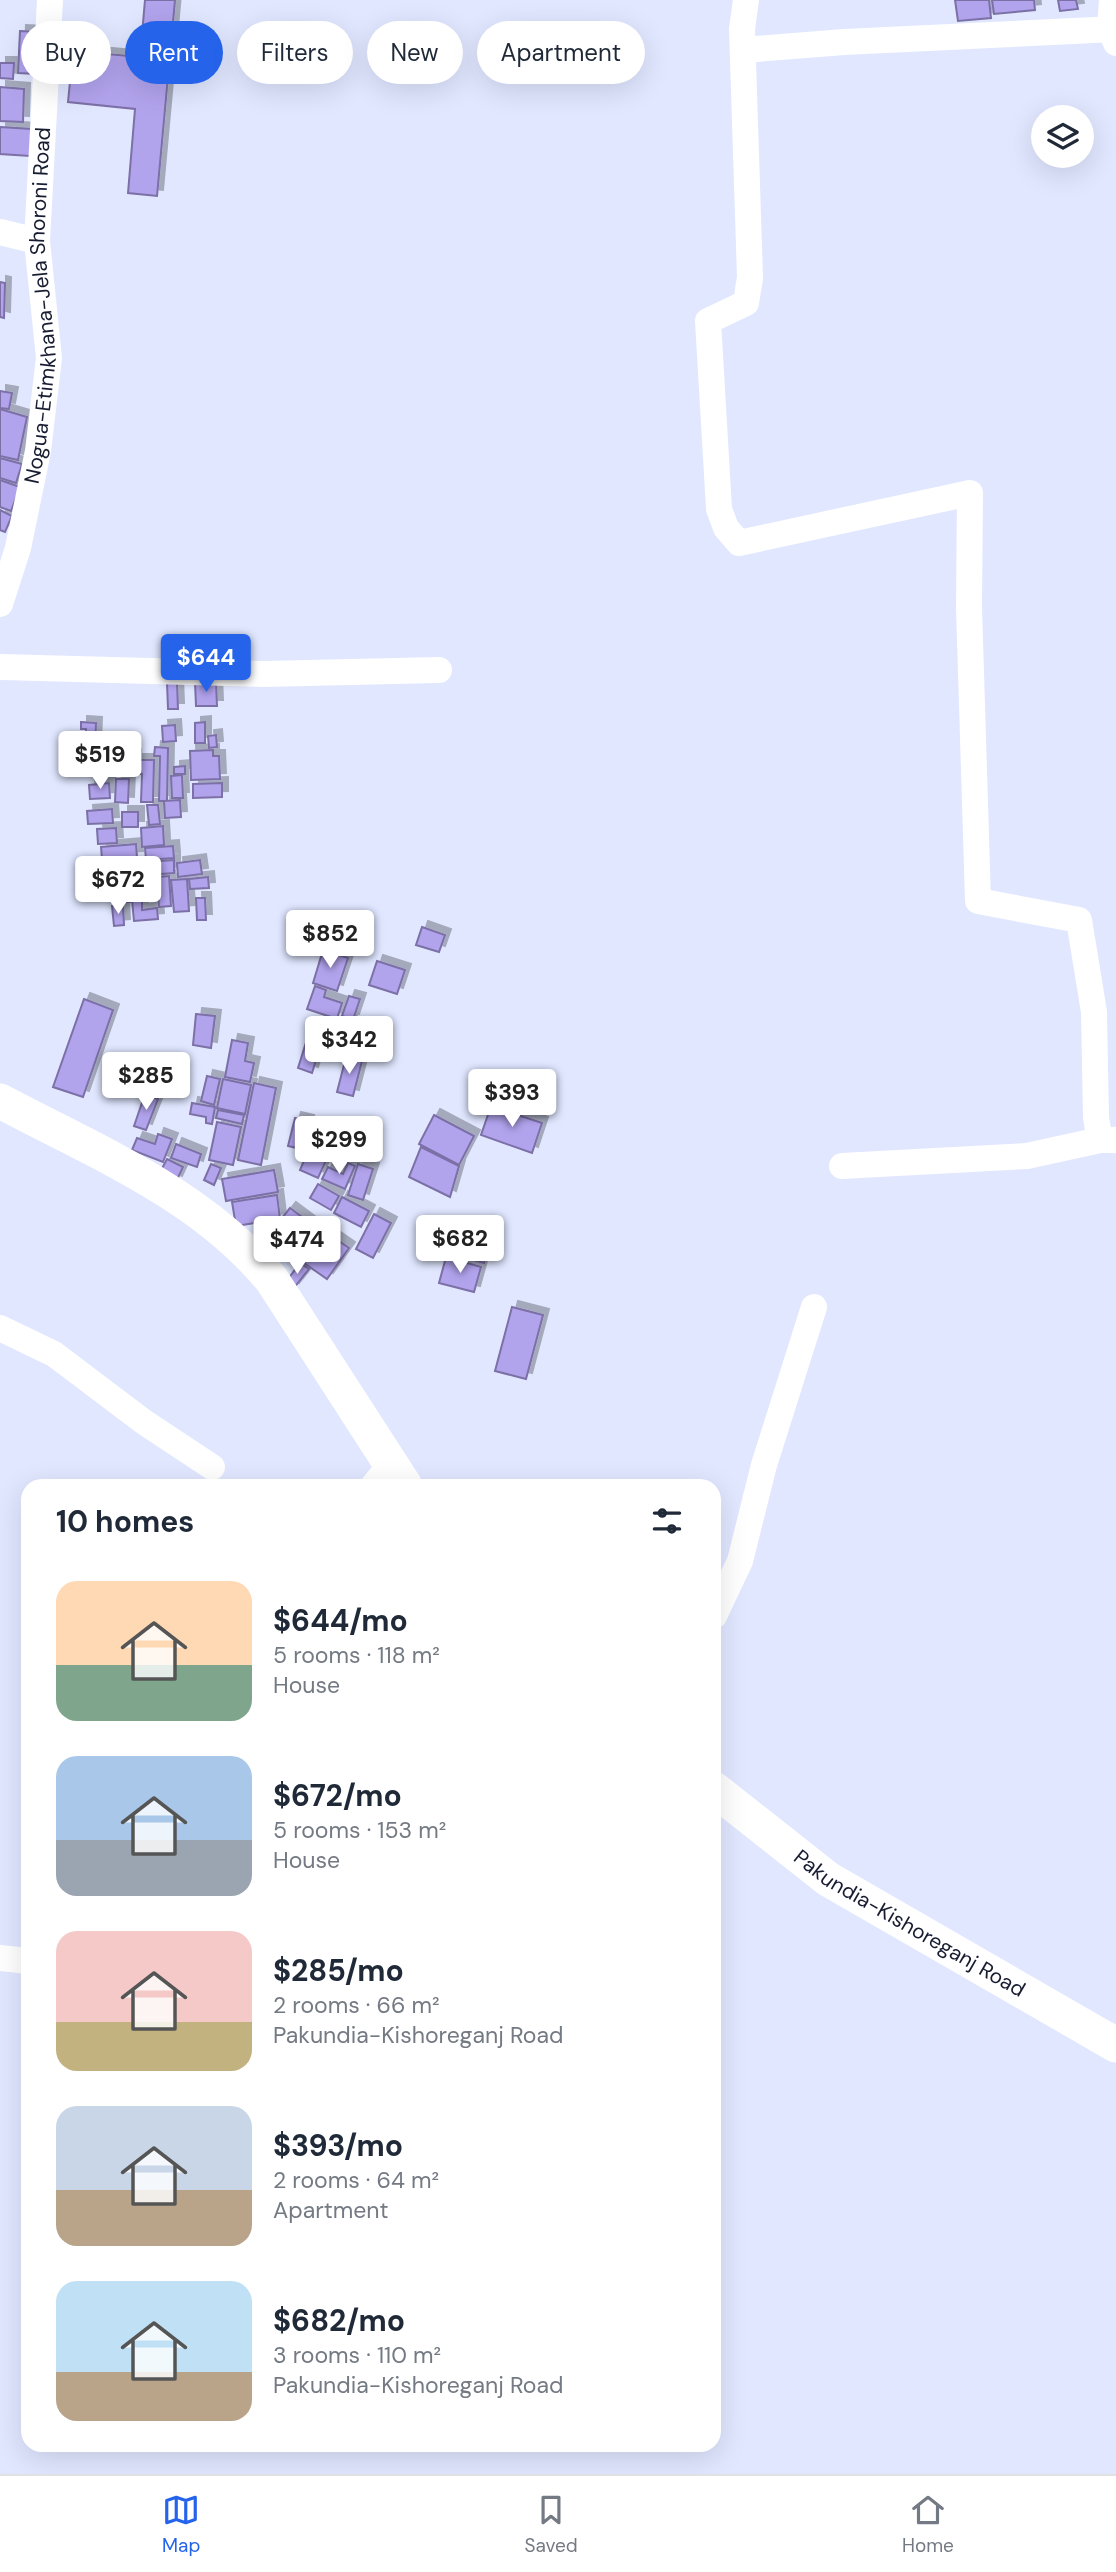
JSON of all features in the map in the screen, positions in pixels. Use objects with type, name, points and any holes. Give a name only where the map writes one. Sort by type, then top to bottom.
[{"type":"main road","points":[[0,1101],[182,1198],[253,1257],[279,1290],[389,1479]]},
{"type":"main road","name":"Pakundia-Kishoreganj Road","points":[[721,1795],[828,1879],[1116,2045]]},
{"type":"street","name":"Nogua-Etimkhana-Jela Shoroni Road","points":[[0,604],[18,548],[38,452],[49,358],[37,241],[50,0]]},
{"type":"street","points":[[746,0],[742,29],[749,284],[746,303],[708,321],[719,509],[726,528],[739,543],[970,494],[969,607],[978,901],[1079,920],[1094,1012],[1096,1118],[1108,1140],[1027,1156],[842,1166]]},
{"type":"street","points":[[744,50],[844,42],[1114,34],[1112,0]]},
{"type":"street","points":[[0,232],[37,241]]},
{"type":"street","points":[[0,667],[262,674],[439,670]]},
{"type":"street","points":[[721,1601],[740,1561],[764,1465],[814,1307]]},
{"type":"street","points":[[0,1328],[54,1354],[144,1422],[212,1467]]},
{"type":"street","points":[[0,1958],[21,1960]]},
{"type":"building","points":[[145,0],[175,0],[173,21],[143,21]]},
{"type":"building","points":[[955,0],[989,0],[991,18],[958,21]]},
{"type":"building","points":[[992,0],[1034,0],[1035,10],[994,14]]},
{"type":"building","points":[[1058,0],[1076,0],[1078,9],[1060,11]]},
{"type":"building","points":[[20,31],[21,31],[21,73],[18,73]]},
{"type":"building","points":[[111,54],[125,56],[125,84],[167,84],[157,196],[128,193],[135,109],[68,102],[70,84],[111,84]]},
{"type":"building","points":[[0,63],[14,63],[13,79],[0,78]]},
{"type":"building","points":[[0,87],[24,89],[23,122],[0,121]]},
{"type":"building","points":[[0,127],[32,129],[30,156],[0,154]]},
{"type":"building","points":[[0,282],[5,283],[4,318],[0,317]]},
{"type":"building","points":[[0,391],[12,393],[9,409],[0,408]]},
{"type":"building","points":[[0,409],[27,417],[18,460],[0,456]]},
{"type":"building","points":[[0,458],[22,464],[16,483],[0,478]]},
{"type":"building","points":[[0,480],[20,487],[11,511],[0,507]]},
{"type":"building","points":[[0,510],[12,516],[5,532],[0,530]]},
{"type":"building","points":[[195,682],[216,682],[217,706],[196,706]]},
{"type":"building","points":[[167,683],[177,683],[178,709],[168,709]]},
{"type":"building","points":[[81,722],[96,723],[95,747],[85,746],[86,729],[81,729]]},
{"type":"building","points":[[205,722],[205,743],[195,743],[195,723]]},
{"type":"building","points":[[175,725],[176,741],[163,742],[162,726]]},
{"type":"building","points":[[216,735],[217,747],[209,748],[208,736]]},
{"type":"building","points":[[155,747],[168,748],[167,801],[159,801],[160,756],[154,756]]},
{"type":"building","points":[[213,750],[213,756],[219,756],[220,779],[191,780],[190,751]]},
{"type":"building","points":[[81,751],[105,751],[105,763],[80,763]]},
{"type":"building","points":[[122,755],[135,755],[135,760],[154,760],[153,802],[141,802],[142,774],[122,774]]},
{"type":"building","points":[[185,766],[185,774],[174,774],[174,767]]},
{"type":"building","points":[[182,775],[183,798],[172,798],[171,776]]},
{"type":"building","points":[[116,779],[129,779],[128,803],[115,802]]},
{"type":"building","points":[[109,783],[110,798],[90,799],[89,785]]},
{"type":"building","points":[[222,783],[222,797],[193,798],[193,784]]},
{"type":"building","points":[[180,800],[181,817],[165,818],[164,801]]},
{"type":"building","points":[[147,805],[158,805],[160,824],[149,825]]},
{"type":"building","points":[[112,809],[113,823],[88,824],[87,811]]},
{"type":"building","points":[[122,812],[138,812],[138,827],[122,827]]},
{"type":"building","points":[[163,826],[164,845],[142,847],[141,828]]},
{"type":"building","points":[[116,828],[117,843],[98,844],[97,829]]},
{"type":"building","points":[[136,844],[137,857],[102,859],[101,847]]},
{"type":"building","points":[[173,846],[174,858],[146,860],[145,848]]},
{"type":"building","points":[[174,860],[174,873],[148,875],[147,862]]},
{"type":"building","points":[[200,860],[202,874],[178,877],[177,863]]},
{"type":"building","points":[[140,864],[141,876],[106,879],[105,866]]},
{"type":"building","points":[[169,876],[171,906],[159,907],[157,877]]},
{"type":"building","points":[[208,877],[209,888],[190,889],[189,879]]},
{"type":"building","points":[[187,879],[189,911],[174,912],[171,880]]},
{"type":"building","points":[[128,880],[130,902],[113,903],[111,881]]},
{"type":"building","points":[[143,880],[144,891],[132,892],[131,881]]},
{"type":"building","points":[[196,898],[205,898],[206,920],[197,920]]},
{"type":"building","points":[[142,899],[142,910],[157,908],[158,919],[134,921],[132,900]]},
{"type":"building","points":[[112,906],[123,906],[124,925],[114,926]]},
{"type":"building","points":[[422,927],[445,935],[439,952],[416,945]]},
{"type":"building","points":[[323,950],[348,958],[337,991],[313,983]]},
{"type":"building","points":[[377,961],[405,970],[397,994],[369,985]]},
{"type":"building","points":[[315,986],[326,990],[324,997],[342,1003],[337,1019],[307,1009]]},
{"type":"building","points":[[349,996],[360,999],[353,1020],[342,1016]]},
{"type":"building","points":[[84,999],[113,1010],[83,1097],[53,1087]]},
{"type":"building","points":[[196,1014],[215,1016],[211,1048],[193,1045]]},
{"type":"building","points":[[338,1017],[351,1021],[345,1042],[331,1037]]},
{"type":"building","points":[[309,1033],[342,1044],[338,1058],[319,1051],[312,1073],[298,1068]]},
{"type":"building","points":[[232,1040],[248,1043],[245,1061],[254,1063],[250,1082],[225,1077]]},
{"type":"building","points":[[346,1057],[362,1061],[353,1096],[337,1092]]},
{"type":"building","points":[[207,1076],[220,1079],[214,1105],[201,1101]]},
{"type":"building","points":[[223,1079],[251,1085],[245,1114],[217,1108]]},
{"type":"building","points":[[254,1083],[276,1088],[261,1165],[238,1160]]},
{"type":"building","points":[[145,1094],[158,1099],[146,1130],[134,1126]]},
{"type":"building","points":[[192,1103],[215,1107],[212,1124],[206,1123],[206,1117],[190,1114]]},
{"type":"building","points":[[491,1106],[542,1123],[532,1153],[481,1135]]},
{"type":"building","points":[[218,1110],[244,1115],[242,1124],[216,1118]]},
{"type":"building","points":[[434,1115],[474,1136],[459,1165],[419,1144]]},
{"type":"building","points":[[295,1118],[308,1121],[301,1149],[288,1146]]},
{"type":"building","points":[[217,1122],[241,1127],[233,1165],[209,1160]]},
{"type":"building","points":[[158,1134],[172,1139],[163,1162],[132,1150],[137,1138],[155,1144]]},
{"type":"building","points":[[314,1137],[333,1145],[318,1178],[300,1170]]},
{"type":"building","points":[[176,1144],[201,1154],[197,1167],[171,1158]]},
{"type":"building","points":[[337,1144],[348,1149],[342,1162],[331,1157]]},
{"type":"building","points":[[421,1147],[459,1166],[450,1197],[409,1177]]},
{"type":"building","points":[[167,1159],[183,1167],[176,1182],[159,1174]]},
{"type":"building","points":[[348,1163],[355,1166],[345,1189],[322,1179],[328,1167],[343,1174]]},
{"type":"building","points":[[211,1164],[221,1168],[214,1185],[204,1180]]},
{"type":"building","points":[[358,1164],[373,1169],[363,1200],[348,1195]]},
{"type":"building","points":[[274,1170],[278,1192],[226,1201],[222,1179]]},
{"type":"building","points":[[318,1184],[339,1196],[331,1210],[310,1198]]},
{"type":"building","points":[[277,1195],[280,1219],[236,1226],[232,1202]]},
{"type":"building","points":[[342,1197],[369,1211],[361,1227],[334,1213]]},
{"type":"building","points":[[290,1208],[310,1223],[289,1250],[269,1234]]},
{"type":"building","points":[[374,1214],[391,1223],[373,1258],[356,1249]]},
{"type":"building","points":[[313,1223],[349,1248],[327,1279],[291,1254]]},
{"type":"building","points":[[454,1228],[490,1238],[484,1263],[448,1253]]},
{"type":"building","points":[[446,1257],[481,1267],[474,1292],[439,1283]]},
{"type":"building","points":[[300,1263],[309,1269],[293,1289],[285,1283]]},
{"type":"building","points":[[512,1307],[543,1315],[526,1379],[495,1371]]}]
